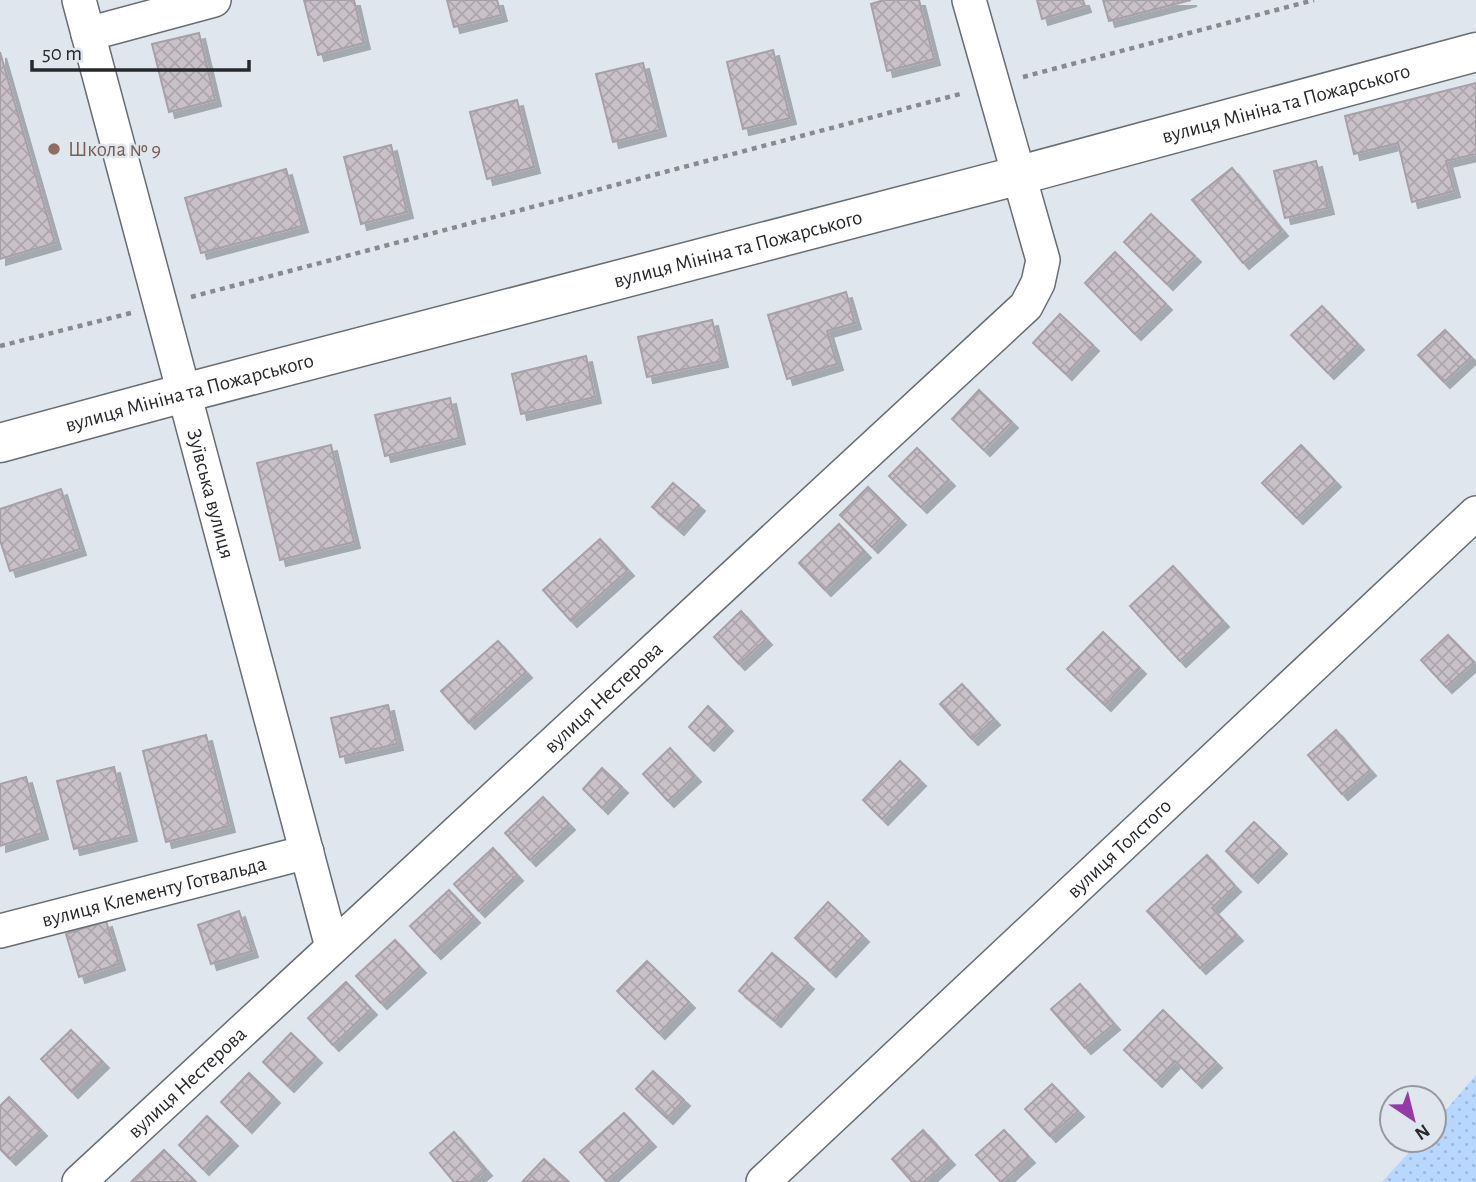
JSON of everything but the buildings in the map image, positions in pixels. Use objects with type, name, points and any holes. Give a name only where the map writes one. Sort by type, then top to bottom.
[{"type":"street","name":"Зуївська вулиця","points":[[79,0],[332,947]]},
{"type":"street","points":[[88,34],[214,0]]},
{"type":"street","name":"вулиця Нестерова","points":[[79,1182],[1026,306],[1038,283],[1043,260],[969,0]]},
{"type":"street","name":"вулиця Мініна та Пожарського","points":[[0,443],[1020,175],[1476,52]]},
{"type":"street","name":"вулиця Толстого","points":[[763,1182],[1476,513]]},
{"type":"street","name":"вулиця Клементу Готвальда","points":[[0,931],[307,852]]},
{"type":"path","points":[[0,346],[1314,0]]},
{"type":"shaded area","points":[[1476,1075],[1476,1182],[1382,1182],[1407,1154],[1448,1154],[1448,1108]]},
{"type":"place","name":"Школа № 9","points":[[54,149]]}]
